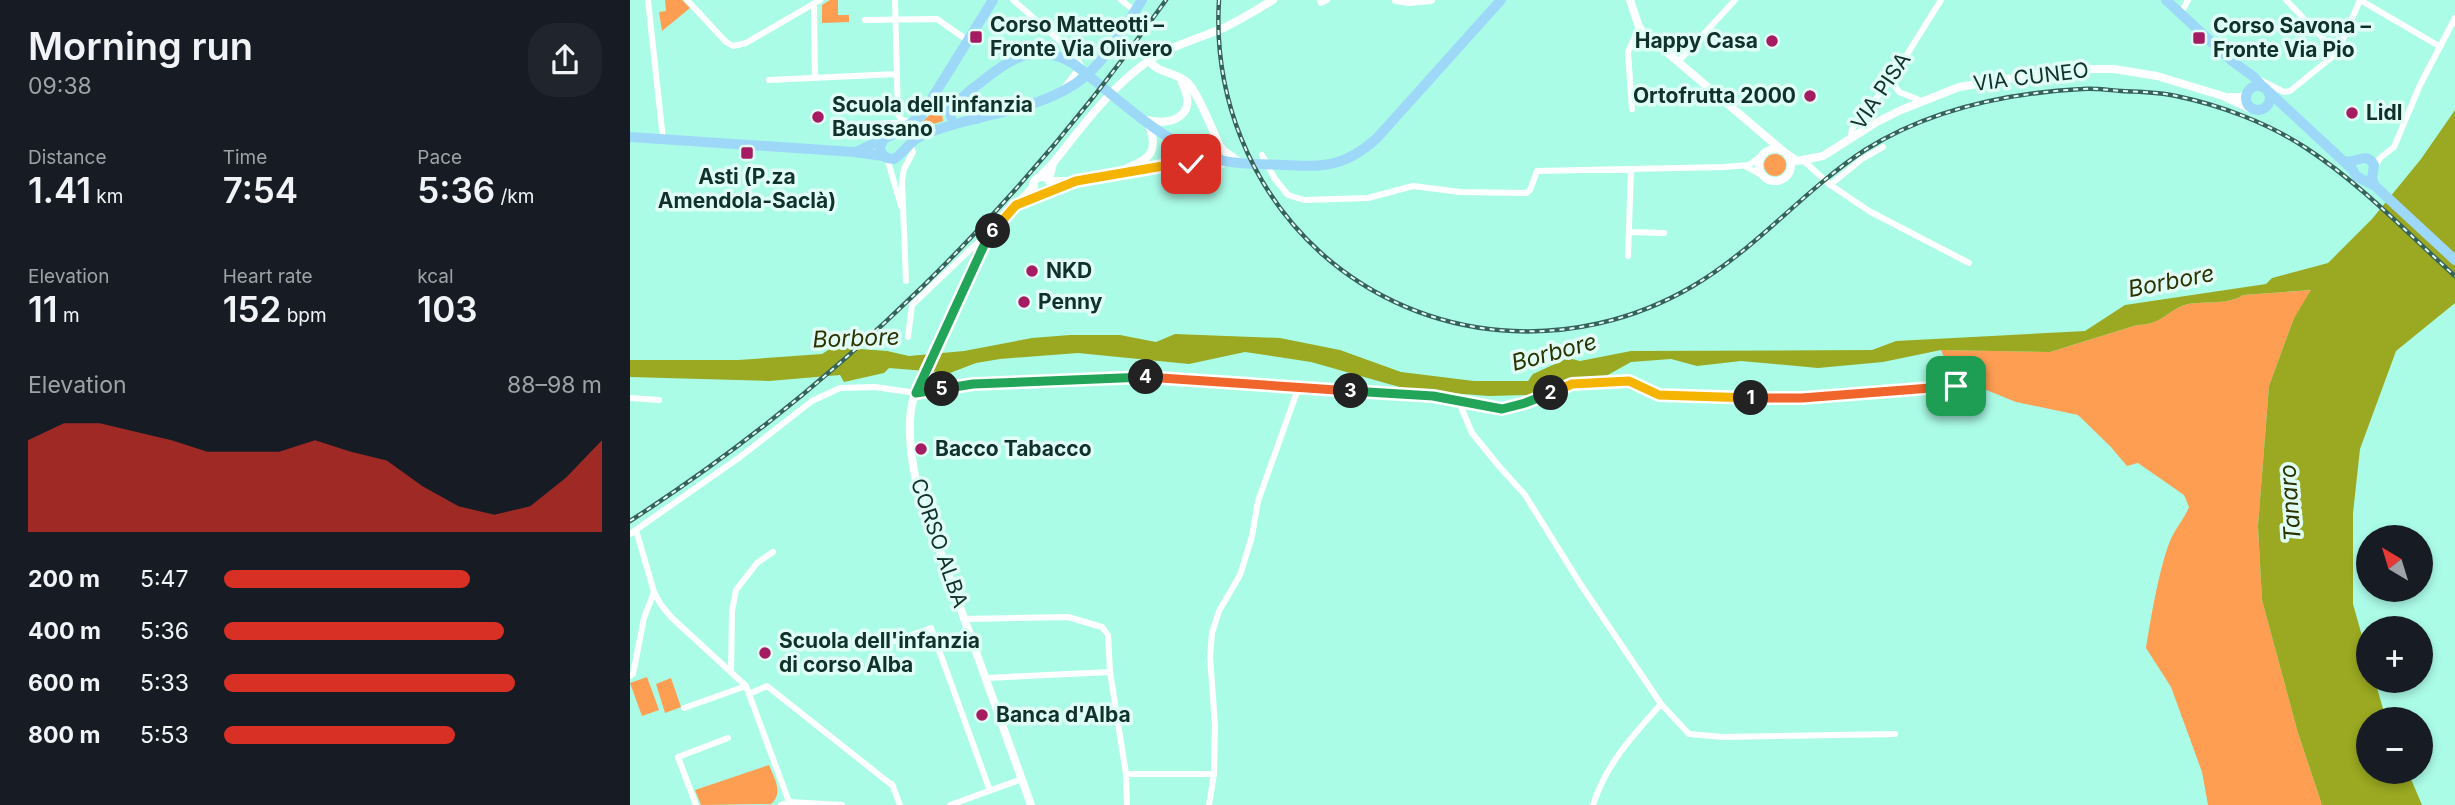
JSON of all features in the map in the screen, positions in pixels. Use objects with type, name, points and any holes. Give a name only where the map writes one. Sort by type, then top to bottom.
[{"type":"main road","points":[[927,107],[993,0]]},
{"type":"main road","points":[[630,137],[854,152],[894,159],[905,156],[909,143],[923,134],[1026,106],[1062,91],[1088,74],[1103,57],[1142,0]]},
{"type":"main road","points":[[943,128],[949,123],[959,100],[972,89],[1017,57],[1048,53],[1065,58],[1174,141],[1195,152],[1242,164],[1336,164],[1349,159],[1371,144],[1501,0]]},
{"type":"main road","points":[[2166,0],[2243,71],[2248,79],[2247,102],[2252,108],[2276,109],[2297,120]]},
{"type":"main road","points":[[2243,71],[2255,77],[2297,120],[2343,161],[2354,165]]},
{"type":"main road","points":[[2248,92],[2256,86],[2266,89]]},
{"type":"main road","points":[[972,89],[968,97],[969,106],[977,119]]},
{"type":"main road","points":[[2263,110],[2270,102],[2266,89]]},
{"type":"main road","points":[[941,104],[959,100]]},
{"type":"main road","points":[[854,152],[884,139],[935,103],[947,107],[951,115]]},
{"type":"main road","points":[[884,139],[880,150],[885,157]]},
{"type":"main road","points":[[2354,165],[2363,157],[2375,165]]},
{"type":"main road","points":[[2354,165],[2356,176],[2375,186],[2455,260]]},
{"type":"main road","points":[[2362,180],[2369,178],[2375,165]]},
{"type":"main road","points":[[2375,165],[2375,186]]},
{"type":"street","points":[[648,0],[663,139]]},
{"type":"street","points":[[687,0],[733,46],[746,43],[817,2]]},
{"type":"street","points":[[895,0],[898,115],[909,121]]},
{"type":"street","points":[[1013,0],[1074,54],[1081,66],[1062,91]]},
{"type":"street","points":[[1121,0],[1135,11]]},
{"type":"street","name":"CORSO ALBA","points":[[1031,805],[916,479],[912,406],[985,243],[1102,103],[1126,78],[1149,61],[1187,41],[1231,24],[1273,0]]},
{"type":"street","points":[[1396,0],[1431,0]]},
{"type":"street","points":[[1630,0],[1639,27],[1794,160],[1804,161],[1830,185],[1869,211],[1969,262]]},
{"type":"street","points":[[1678,62],[1735,0]]},
{"type":"street","name":"VIA PISA","points":[[1788,174],[1796,164],[1824,156],[1851,136],[1852,129],[1891,80],[1941,0]]},
{"type":"street","points":[[2181,13],[2188,0]]},
{"type":"street","points":[[2286,0],[2337,53]]},
{"type":"street","points":[[2255,77],[2287,92],[2337,53],[2360,0],[2439,46]]},
{"type":"street","points":[[815,77],[817,2]]},
{"type":"street","points":[[2375,165],[2394,147],[2439,46],[2455,18]]},
{"type":"street","points":[[865,20],[936,19],[967,40]]},
{"type":"street","points":[[1632,109],[1628,52],[1639,27]]},
{"type":"street","points":[[1149,61],[1156,68],[1179,77],[1190,86],[1224,151],[1242,164]]},
{"type":"street","name":"VIA CUNEO","points":[[1851,136],[1901,110],[1959,87],[2067,69],[2137,72],[2223,96],[2252,108]]},
{"type":"street","points":[[769,80],[897,74]]},
{"type":"street","points":[[1115,173],[1140,163],[1150,154],[1154,142],[1147,120],[1167,123],[1181,116],[1188,102],[1187,93],[1179,77]]},
{"type":"street","points":[[1891,80],[1901,94],[1922,102]]},
{"type":"street","name":"VIA CUNEO","points":[[2223,96],[2240,97],[2248,92]]},
{"type":"street","points":[[871,124],[896,128]]},
{"type":"street","points":[[1763,176],[1758,165],[1766,144],[1764,136]]},
{"type":"street","points":[[1830,185],[1862,159],[1883,147]]},
{"type":"street","points":[[1262,155],[1275,179],[1288,195],[1304,200],[1368,198],[1413,186],[1460,192],[1527,193],[1537,171],[1743,166],[1753,163],[1771,149],[1785,152]]},
{"type":"street","points":[[1743,166],[1775,181],[1788,174],[1791,166],[1785,152]]},
{"type":"street","points":[[905,156],[902,175],[906,281]]},
{"type":"street","points":[[885,157],[904,212]]},
{"type":"street","points":[[1049,191],[1053,163]]},
{"type":"street","points":[[1040,194],[1035,183],[1044,177],[1049,180],[1076,181],[1177,165],[1242,164]]},
{"type":"street","points":[[1628,256],[1631,170]]},
{"type":"street","name":"CORSO ALBA","points":[[1016,205],[1076,181]]},
{"type":"street","points":[[1629,232],[1664,233]]},
{"type":"street","name":"CORSO ALBA","points":[[908,337],[912,305],[974,246],[979,242],[985,243]]},
{"type":"street","points":[[789,802],[746,686],[672,618],[654,592],[633,532],[824,395],[840,388],[875,387],[916,393],[973,384],[1143,377],[1383,393],[1458,400],[1481,407],[1502,409],[1572,384],[1629,381],[1659,395],[1758,399],[1956,386]]},
{"type":"street","points":[[1209,805],[1214,774],[1215,725],[1210,657],[1212,633],[1219,611],[1240,575],[1252,536],[1258,501],[1298,389]]},
{"type":"street","points":[[630,398],[659,400]]},
{"type":"street","points":[[1458,400],[1472,433],[1525,495],[1581,585],[1661,704],[1689,734],[1723,737],[1895,734]]},
{"type":"street","points":[[731,672],[732,611],[737,590],[757,563],[774,552]]},
{"type":"street","points":[[630,677],[633,674],[644,618],[654,592]]},
{"type":"street","points":[[964,619],[1068,617],[1102,626],[1108,635],[1110,672],[1126,774],[1127,805]]},
{"type":"street","points":[[889,643],[930,628],[990,791]]},
{"type":"street","points":[[986,678],[1110,672]]},
{"type":"street","points":[[684,708],[746,686]]},
{"type":"street","points":[[749,694],[767,686],[891,782],[900,805]]},
{"type":"street","points":[[1592,805],[1608,768],[1626,742],[1661,704]]},
{"type":"street","points":[[696,805],[678,757],[728,738]]},
{"type":"street","points":[[1126,774],[1214,774]]},
{"type":"street","points":[[950,805],[1022,779]]},
{"type":"street","points":[[781,805],[789,802],[842,805]]},
{"type":"shaded area","points":[[665,0],[682,0],[690,8],[662,31],[659,12],[666,11]]},
{"type":"shaded area","points":[[830,0],[838,0],[838,15],[849,15],[849,22],[822,23],[822,5]]},
{"type":"shaded area","points":[[934,111],[942,112],[943,121],[911,132]]},
{"type":"shaded area","points":[[1775,154],[1783,157],[1786,165],[1783,173],[1775,176],[1767,173],[1764,165],[1767,157]]},
{"type":"shaded area","points":[[2312,290],[2294,318],[2269,386],[2258,526],[2262,600],[2298,733],[2322,805],[2208,805],[2202,772],[2171,687],[2146,648],[2166,552],[2189,507],[2184,495],[2138,463],[2127,466],[2078,415],[2016,402],[1984,389],[1956,386],[1941,350],[2050,352],[2159,320],[2188,304],[2224,301],[2243,295]]},
{"type":"shaded area","points":[[647,677],[659,710],[642,716],[630,683]]},
{"type":"shaded area","points":[[671,678],[681,707],[665,713],[656,684]]},
{"type":"shaded area","points":[[769,765],[777,790],[775,800],[771,804],[701,805],[695,790]]},
{"type":"water","name":"Tanaro","points":[[2455,110],[2455,303],[2396,351],[2360,449],[2353,513],[2353,604],[2356,616],[2356,693],[2378,693],[2383,707],[2356,707],[2356,784],[2413,784],[2422,805],[2322,805],[2298,733],[2262,600],[2258,526],[2269,386],[2294,318],[2311,290],[2243,295],[2224,301],[2188,304],[2159,320],[2050,352],[1941,350],[1883,362],[1818,368],[1741,361],[1697,366],[1671,359],[1631,362],[1606,376],[1572,379],[1530,395],[1489,396],[1410,390],[1311,362],[1245,352],[1189,364],[1078,353],[1000,359],[976,363],[950,373],[889,368],[884,373],[844,382],[840,375],[769,381],[630,377],[630,360],[738,360],[822,354],[833,347],[887,351],[909,356],[964,351],[1032,338],[1120,335],[1156,342],[1175,334],[1280,338],[1340,350],[1401,372],[1474,381],[1528,381],[1533,374],[1568,358],[1580,361],[1631,351],[1872,350],[1896,341],[2085,331],[2125,305],[2266,284],[2272,278],[2328,263],[2372,219],[2421,159]]},
{"type":"railway","points":[[630,521],[707,468],[782,411],[854,351],[923,286],[1051,148],[1166,0]]},
{"type":"railway","points":[[1219,0],[1222,71],[1230,105],[1241,138],[1274,200],[1296,228],[1321,253],[1362,284],[1406,307],[1453,322],[1501,330],[1550,331],[1599,323],[1647,308],[1693,286],[1716,271],[1821,183],[1865,150],[1890,136],[1915,124],[1969,106],[2025,95],[2087,89],[2176,96],[2210,104],[2276,131],[2306,148],[2346,177],[2455,276]]},
{"type":"place","name":"Corso Matteotti – Fronte Via Olivero","points":[[976,37]]},
{"type":"place","name":"Corso Savona – Fronte Via Pio","points":[[2199,38]]},
{"type":"place","name":"Happy Casa","points":[[1772,41]]},
{"type":"place","name":"Ortofrutta 2000","points":[[1810,96]]},
{"type":"place","name":"Lidl","points":[[2352,113]]},
{"type":"place","name":"Scuola dell'infanzia Baussano","points":[[818,117]]},
{"type":"place","name":"Asti (P.za Amendola-Saclà)","points":[[747,153]]},
{"type":"place","name":"NKD","points":[[1032,271]]},
{"type":"place","name":"Penny","points":[[1024,302]]},
{"type":"place","name":"Bacco Tabacco","points":[[921,449]]},
{"type":"place","name":"Scuola dell'infanzia di corso Alba","points":[[765,653]]},
{"type":"place","name":"Banca d'Alba","points":[[982,715]]},
{"type":"route","points":[[1191,164],[1115,173],[1076,181],[1016,205],[985,243],[945,335],[916,393],[973,384],[1143,377],[1433,396],[1502,409],[1572,384],[1629,381],[1659,395],[1758,399],[1956,386]]},
{"type":"water label","name":"Borbore","points":[[2171,281]]},
{"type":"water label","name":"Borbore","points":[[856,338]]},
{"type":"water label","name":"Borbore","points":[[1554,352]]}]
